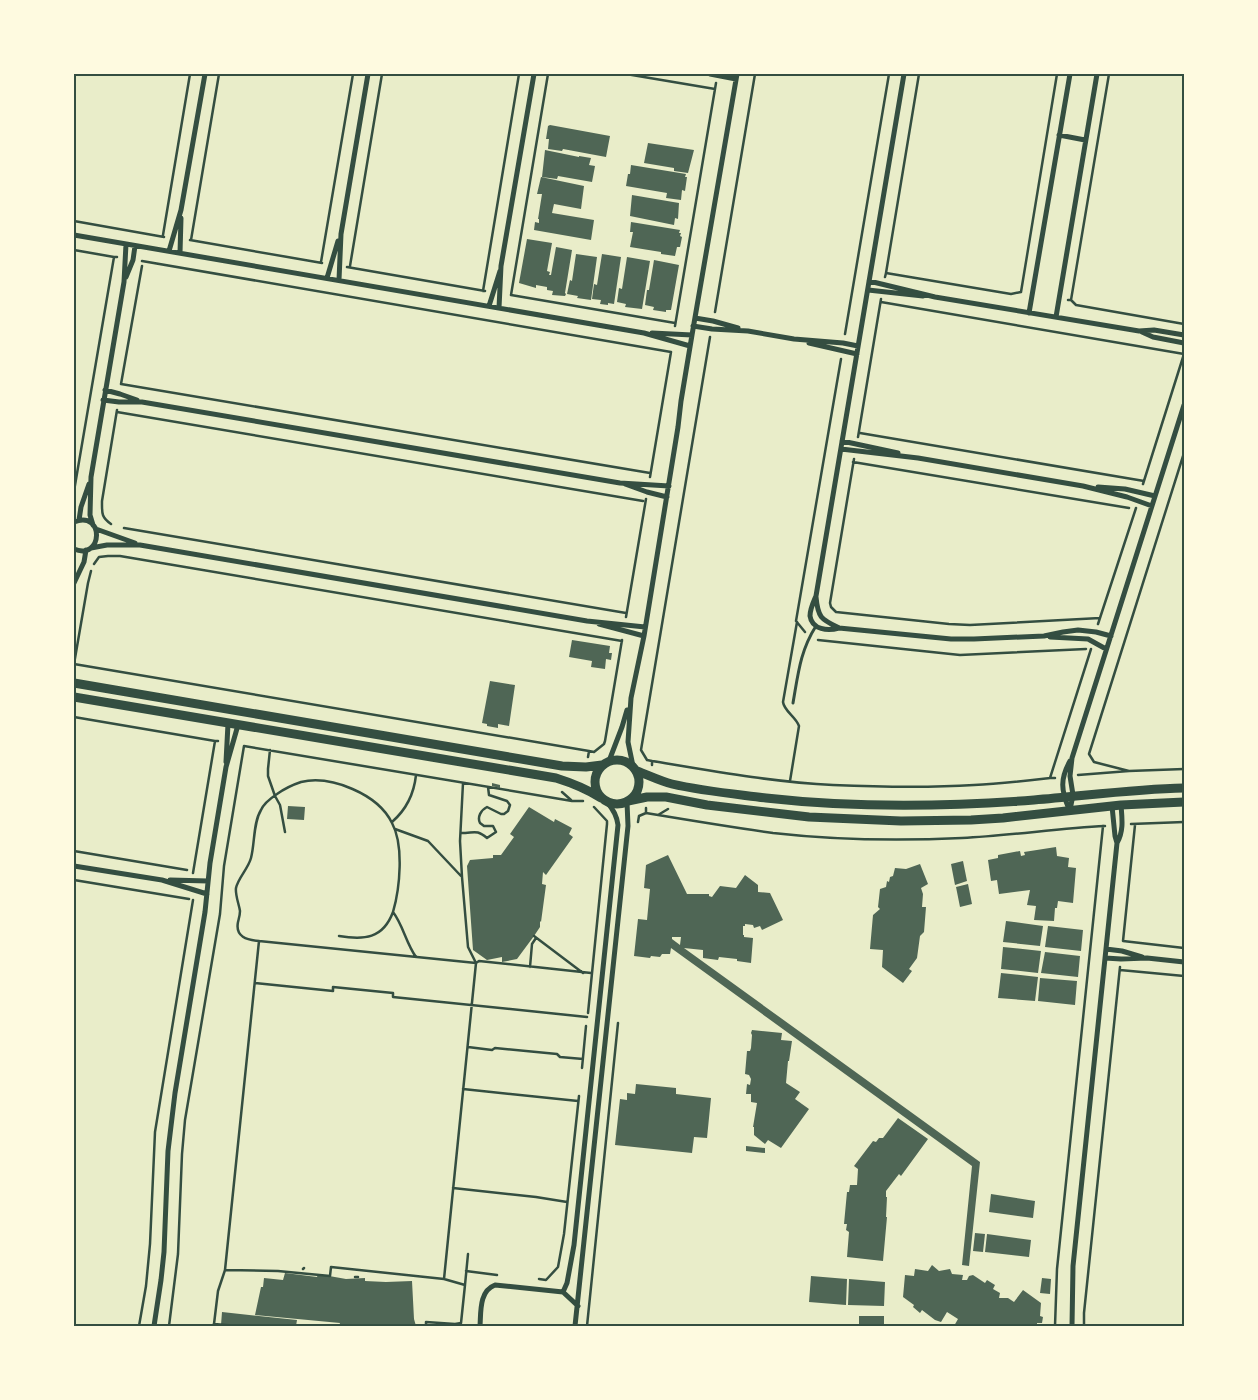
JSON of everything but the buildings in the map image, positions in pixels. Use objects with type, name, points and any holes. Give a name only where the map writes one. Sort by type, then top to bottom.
[{"type":"street","points":[[169,251],[181,210],[204,74]]},
{"type":"street","points":[[339,280],[341,234],[368,74]]},
{"type":"street","points":[[489,306],[501,266],[534,74]]},
{"type":"street","points":[[563,1292],[572,1264],[618,825],[614,812],[597,792],[595,778],[598,771],[606,763],[622,727],[631,698],[644,636],[693,326],[736,77],[710,74]]},
{"type":"street","points":[[904,74],[816,596],[811,608],[810,615],[812,621],[816,626],[827,630],[839,628],[951,639],[1044,636],[1088,639],[1106,649]]},
{"type":"street","points":[[1029,313],[1070,74]]},
{"type":"street","points":[[1056,317],[1097,74]]},
{"type":"street","points":[[1060,136],[1086,140]]},
{"type":"street","points":[[180,253],[181,210]]},
{"type":"street","points":[[326,278],[341,234]]},
{"type":"street","points":[[74,235],[644,333],[690,346]]},
{"type":"street","points":[[74,583],[89,549],[97,539],[90,515],[91,477],[124,282],[126,244]]},
{"type":"street","points":[[124,282],[135,246]]},
{"type":"street","points":[[499,308],[501,266]]},
{"type":"street","points":[[869,280],[936,297]]},
{"type":"street","points":[[868,290],[936,297],[1139,331],[1154,330],[1184,335]]},
{"type":"street","points":[[695,318],[857,354]]},
{"type":"street","points":[[693,326],[748,331]]},
{"type":"street","points":[[1139,331],[1153,337],[1184,344]]},
{"type":"street","points":[[644,333],[692,335]]},
{"type":"street","points":[[794,339],[858,346]]},
{"type":"street","points":[[105,390],[142,402]]},
{"type":"street","points":[[103,400],[142,402],[620,483],[669,486]]},
{"type":"street","points":[[1070,810],[1068,796],[1072,758],[1184,405]]},
{"type":"street","points":[[842,441],[918,458]]},
{"type":"street","points":[[841,449],[918,458],[1083,486],[1127,497],[1152,506]]},
{"type":"street","points":[[91,477],[75,521],[89,522],[94,527],[140,545]]},
{"type":"street","points":[[620,483],[667,496]]},
{"type":"street","points":[[1083,486],[1125,489],[1155,496]]},
{"type":"street","points":[[74,549],[81,551],[107,545],[140,545],[587,621],[645,627]]},
{"type":"street","points":[[816,596],[817,609],[822,619],[839,628]]},
{"type":"street","points":[[587,621],[644,636]]},
{"type":"street","points":[[1044,636],[1078,630],[1110,636]]},
{"type":"street","points":[[74,683],[562,766],[586,767],[621,760],[635,769],[665,782],[682,786],[804,802],[908,806],[944,805],[1027,800],[1138,789],[1184,788]]},
{"type":"street","points":[[74,697],[556,778],[590,790],[604,800],[614,804],[647,797],[666,797],[707,805],[775,813],[901,821],[987,819],[1117,805],[1184,802]]},
{"type":"street","points":[[627,801],[633,797],[639,785],[628,742],[631,698]]},
{"type":"street","points":[[226,767],[228,724]]},
{"type":"street","points":[[154,1326],[164,1252],[170,1131],[206,912],[210,863],[226,767],[238,725]]},
{"type":"street","points":[[1070,810],[1068,796],[1062,783],[1064,771],[1072,758]]},
{"type":"street","points":[[575,1326],[628,826],[627,801]]},
{"type":"street","points":[[1117,805],[1122,825],[1121,837],[1117,843]]},
{"type":"street","points":[[1072,1326],[1073,1266],[1117,843],[1115,836],[1117,805]]},
{"type":"street","points":[[74,866],[162,880],[208,881]]},
{"type":"street","points":[[162,880],[207,894]]},
{"type":"street","points":[[1106,949],[1147,958]]},
{"type":"street","points":[[1105,958],[1147,958],[1184,962]]},
{"type":"street","points":[[480,1326],[483,1297],[491,1286],[563,1292],[578,1306]]},
{"type":"lane","points":[[793,704],[803,651],[809,636],[816,626]]},
{"type":"path","points":[[158,264],[190,74]]},
{"type":"path","points":[[191,240],[219,74]]},
{"type":"path","points":[[321,263],[353,74]]},
{"type":"path","points":[[350,268],[382,74]]},
{"type":"path","points":[[483,291],[519,74]]},
{"type":"path","points":[[511,295],[548,74]]},
{"type":"path","points":[[626,74],[715,89]]},
{"type":"path","points":[[713,321],[755,74]]},
{"type":"path","points":[[884,283],[919,74]]},
{"type":"path","points":[[1071,300],[1109,74]]},
{"type":"path","points":[[674,334],[718,76]]},
{"type":"path","points":[[74,221],[173,238]]},
{"type":"path","points":[[181,239],[331,264]]},
{"type":"path","points":[[74,250],[124,258]]},
{"type":"path","points":[[74,492],[114,257]]},
{"type":"path","points":[[132,260],[671,352]]},
{"type":"path","points":[[142,262],[122,384],[650,473]]},
{"type":"path","points":[[340,266],[493,292]]},
{"type":"path","points":[[886,273],[1011,294],[1021,292]]},
{"type":"path","points":[[857,443],[882,292]]},
{"type":"path","points":[[500,294],[675,324]]},
{"type":"path","points":[[881,302],[1184,354]]},
{"type":"path","points":[[712,329],[641,750],[647,760],[738,775],[831,785],[885,787],[947,786],[1050,778]]},
{"type":"path","points":[[649,484],[672,341]]},
{"type":"path","points":[[119,402],[102,501],[102,513],[111,524],[124,528],[626,613]]},
{"type":"path","points":[[117,412],[646,502]]},
{"type":"path","points":[[859,432],[1144,481]]},
{"type":"path","points":[[855,451],[830,602],[831,607],[836,612],[970,625],[1100,618]]},
{"type":"path","points":[[1184,453],[1089,754],[1094,762],[1129,771],[1184,769]]},
{"type":"path","points":[[853,462],[1135,509]]},
{"type":"path","points":[[625,624],[647,492]]},
{"type":"path","points":[[622,641],[120,556],[108,556],[100,557],[92,569],[88,582],[74,664],[594,752],[605,741],[624,631]]},
{"type":"path","points":[[74,717],[226,742]]},
{"type":"path","points":[[192,881],[215,741]]},
{"type":"path","points":[[169,1326],[178,1254],[185,1120],[220,914],[224,866],[244,746],[589,803],[607,821],[582,1068]]},
{"type":"path","points":[[270,750],[268,776],[280,805],[285,832]]},
{"type":"path","points":[[587,763],[589,751]]},
{"type":"path","points":[[652,761],[652,766]]},
{"type":"path","points":[[392,822],[405,809],[413,793],[416,775]]},
{"type":"path","points":[[339,936],[360,939],[373,936],[388,923],[393,912],[397,894],[398,839],[392,822],[382,807],[374,800],[357,791],[335,784],[317,781],[302,782],[285,789],[268,801],[260,811],[250,861],[236,890],[240,915],[238,930],[244,938],[416,957],[479,961],[603,974]]},
{"type":"path","points":[[444,1279],[476,962],[468,947],[462,877],[463,783]]},
{"type":"path","points":[[461,833],[480,832],[488,838],[496,832],[494,826],[480,824],[479,818],[483,809],[487,807],[504,814],[508,811],[510,805],[507,801],[489,795],[488,787]]},
{"type":"path","points":[[637,827],[639,816],[646,813]]},
{"type":"path","points":[[1122,825],[1184,822]]},
{"type":"path","points":[[1122,951],[1135,824]]},
{"type":"path","points":[[1055,1326],[1057,1269],[1102,826]]},
{"type":"path","points":[[395,829],[428,841],[462,877]]},
{"type":"path","points":[[74,851],[194,871]]},
{"type":"path","points":[[74,880],[193,900],[155,1132],[150,1244],[146,1286],[139,1326]]},
{"type":"path","points":[[189,899],[190,889]]},
{"type":"path","points":[[393,912],[416,957]]},
{"type":"path","points":[[530,967],[532,944],[535,937],[584,973]]},
{"type":"path","points":[[238,1326],[213,1325],[218,1291],[225,1270],[259,941]]},
{"type":"path","points":[[1123,941],[1184,948]]},
{"type":"path","points":[[1084,1326],[1121,959]]},
{"type":"path","points":[[1120,970],[1184,976]]},
{"type":"path","points":[[255,983],[333,991],[333,987],[394,993],[393,997],[587,1017]]},
{"type":"path","points":[[587,1326],[618,1021]]},
{"type":"path","points":[[468,1047],[548,1053],[557,1054],[560,1057],[583,1059]]},
{"type":"path","points":[[463,1089],[578,1101]]},
{"type":"path","points":[[538,1279],[546,1280],[558,1267],[579,1096]]},
{"type":"path","points":[[453,1188],[579,1203]]},
{"type":"path","points":[[588,1205],[599,1205]]},
{"type":"path","points":[[426,1326],[426,1322],[455,1325],[461,1323],[468,1254]]},
{"type":"path","points":[[225,1270],[278,1271],[330,1276],[331,1267],[444,1279],[465,1285]]},
{"type":"path","points":[[466,1271],[505,1276]]}]
